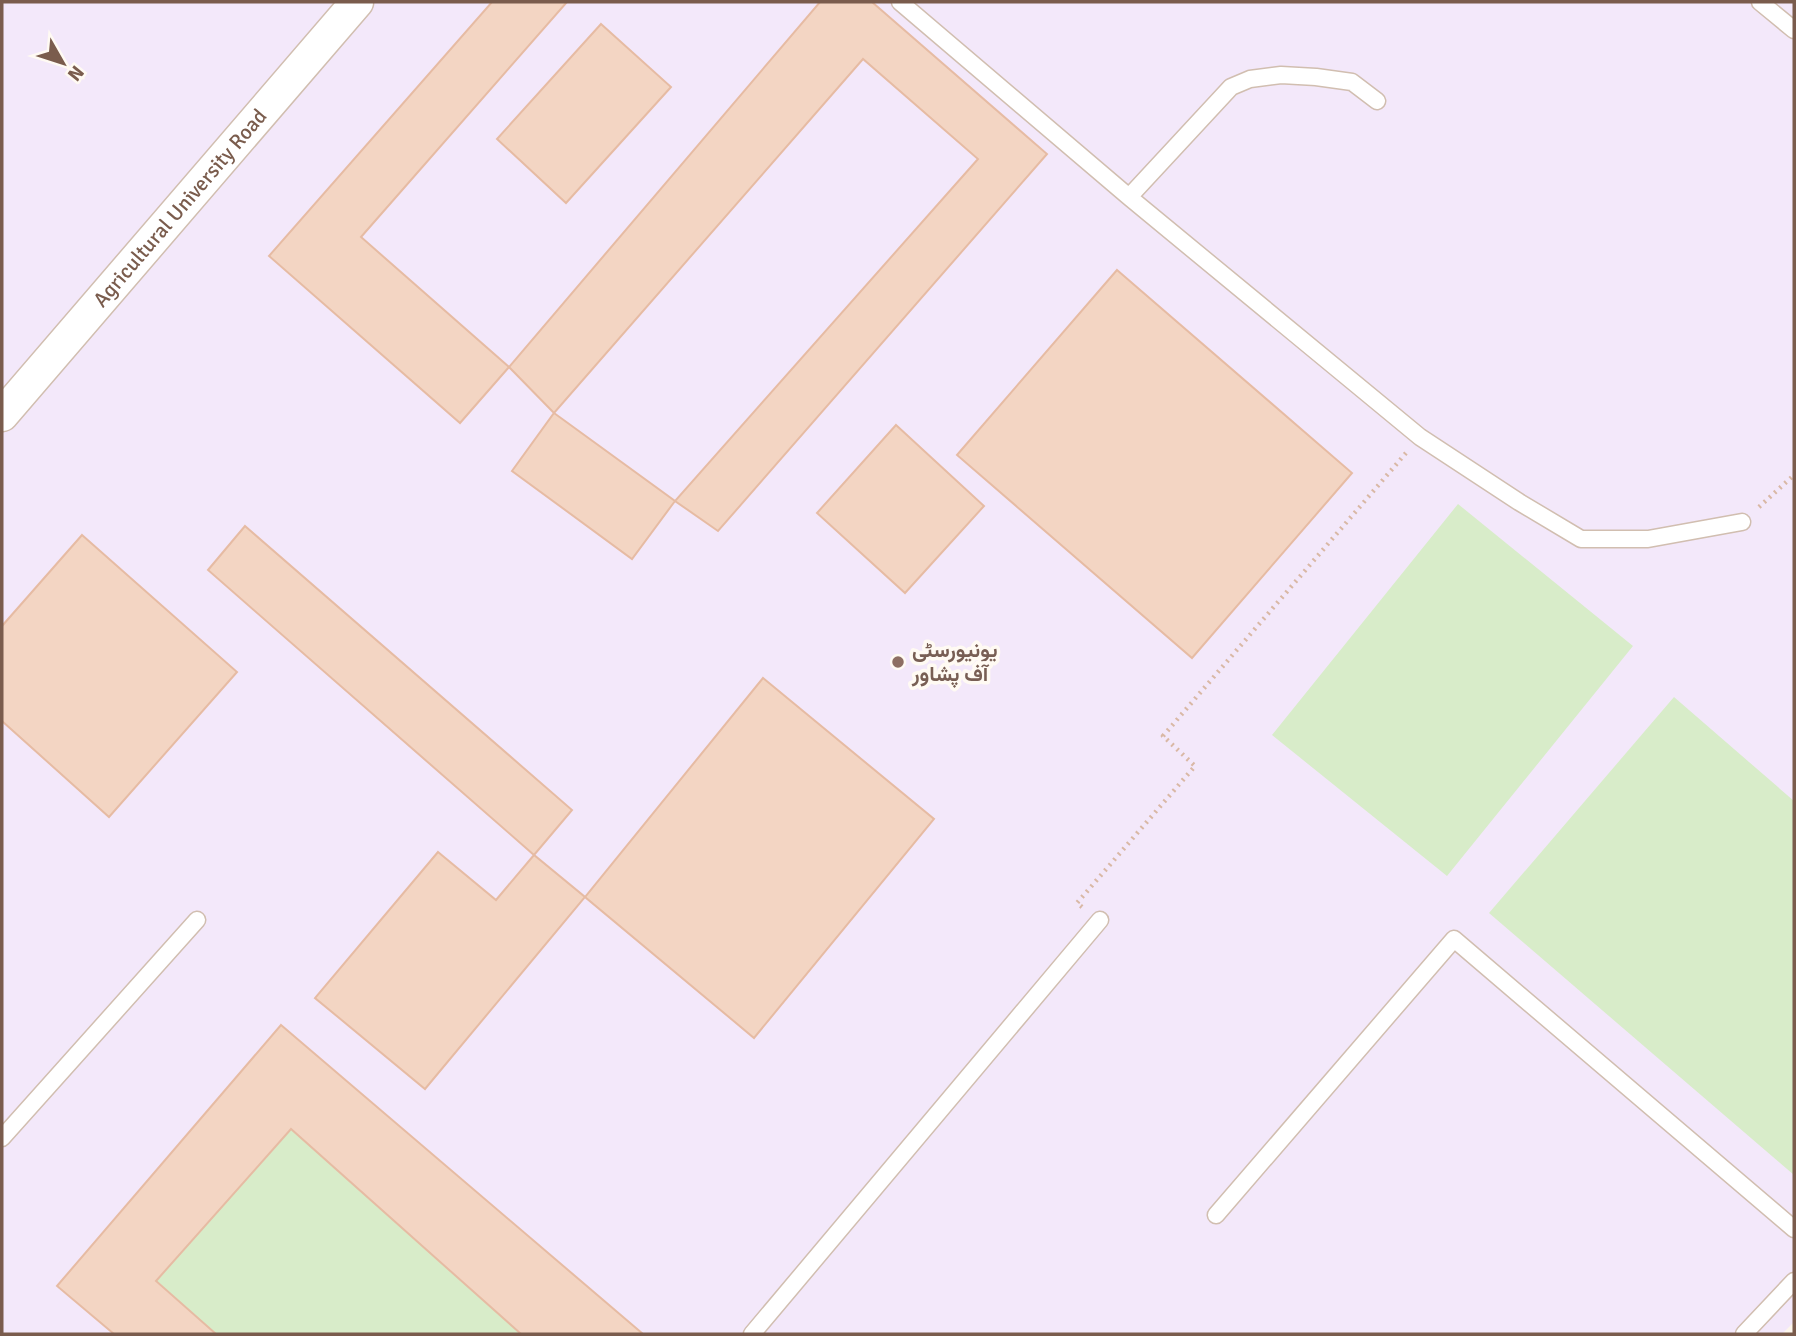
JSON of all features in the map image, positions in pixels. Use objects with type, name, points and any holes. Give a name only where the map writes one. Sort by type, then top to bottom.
[{"type":"street","name":"Agricultural University Road","points":[[2,415],[357,2]]},
{"type":"lane","points":[[900,2],[1129,197],[1420,437],[1519,502],[1581,539],[1648,539],[1742,522]]},
{"type":"lane","points":[[1760,2],[1794,30]]},
{"type":"lane","points":[[1129,197],[1231,87],[1250,79],[1282,75],[1352,82],[1377,101]]},
{"type":"lane","points":[[2,1138],[197,920]]},
{"type":"lane","points":[[752,1334],[1100,920]]},
{"type":"lane","points":[[1216,1214],[1454,939],[1794,1229]]},
{"type":"lane","points":[[1744,1334],[1794,1281]]},
{"type":"path","points":[[1100,920],[1077,903],[1195,766],[1163,736],[1420,437]]},
{"type":"path","points":[[1742,522],[1794,475]]},
{"type":"shaded area","name":"یونیورسٹی آف پشاور","points":[[2,2],[1794,2],[1794,1322],[1782,1334],[2,1334]]},
{"type":"green space","points":[[1458,504],[1633,646],[1447,876],[1272,735]]},
{"type":"green space","points":[[1674,697],[1794,801],[1794,1175],[1489,913]]},
{"type":"green space","points":[[291,1129],[521,1334],[216,1334],[156,1281]]},
{"type":"building","points":[[492,2],[567,2],[361,237],[509,367],[460,423],[269,256]]},
{"type":"building","points":[[820,2],[872,2],[1047,154],[718,531],[675,501],[978,159],[863,59],[554,413],[509,367]]},
{"type":"building","points":[[601,24],[671,87],[566,203],[497,139]]},
{"type":"building","points":[[1117,270],[1352,473],[1192,658],[957,455]]},
{"type":"building","points":[[554,413],[675,501],[632,559],[512,471]]},
{"type":"building","points":[[896,425],[984,506],[905,593],[817,513]]},
{"type":"building","points":[[245,526],[572,810],[534,855],[208,570]]},
{"type":"building","points":[[82,535],[237,672],[109,817],[2,721],[2,626]]},
{"type":"building","points":[[763,678],[934,819],[754,1038],[585,897]]},
{"type":"building","points":[[438,852],[496,900],[534,855],[585,897],[425,1089],[315,998]]},
{"type":"building","points":[[281,1025],[643,1334],[521,1334],[291,1129],[156,1281],[216,1334],[114,1334],[57,1286]]},
{"type":"place","name":"یونیورسٹی آف پشاور","points":[[898,662]]}]
